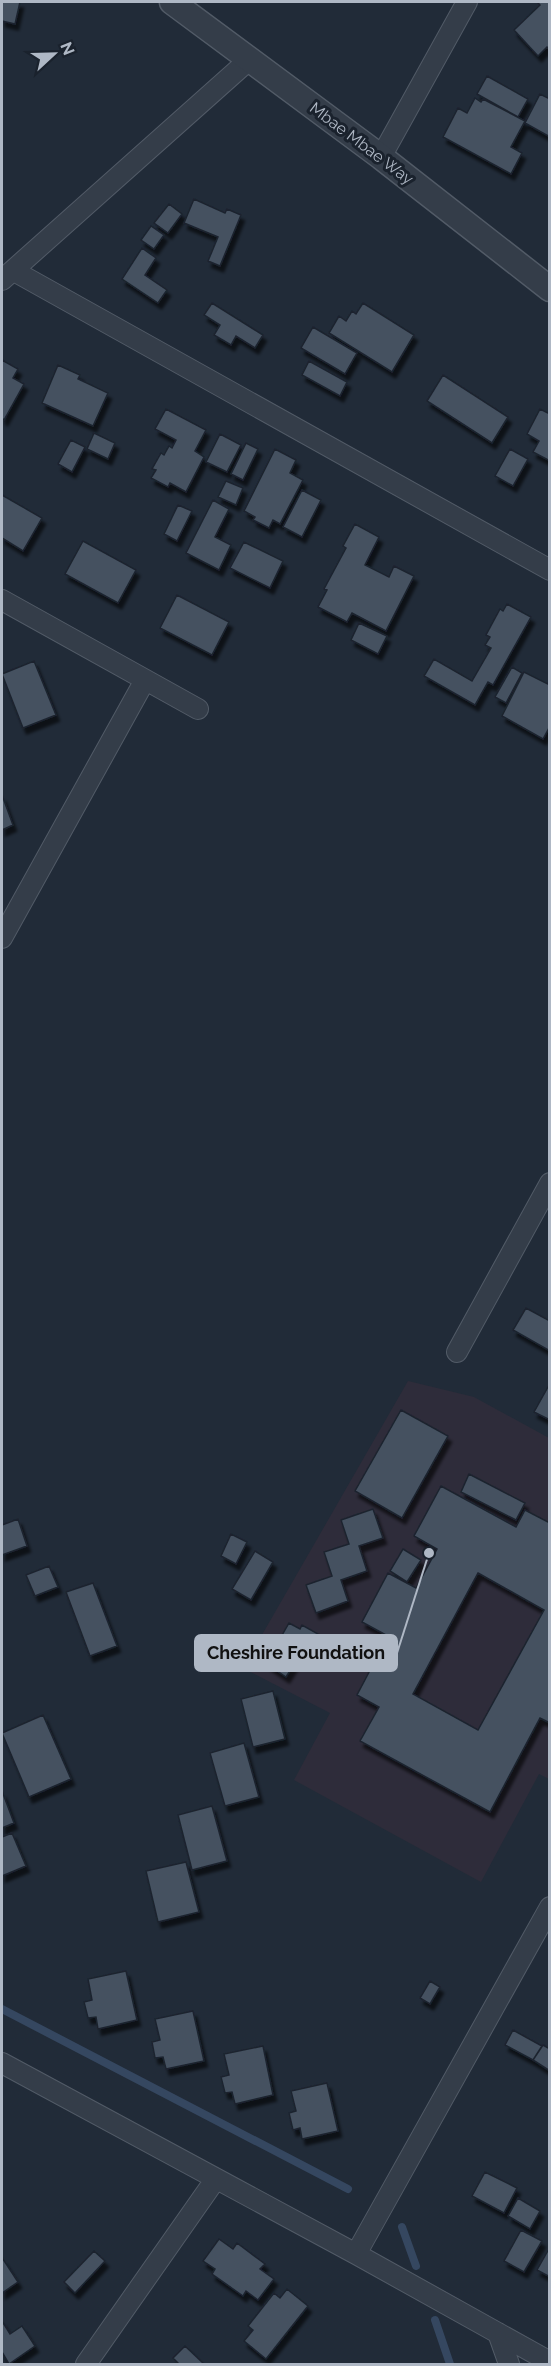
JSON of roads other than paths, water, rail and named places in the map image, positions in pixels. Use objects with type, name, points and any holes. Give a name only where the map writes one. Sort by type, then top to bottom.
[{"type":"street","name":"Mbae Mbae Way","points":[[172,2],[381,157],[549,289]]},
{"type":"street","points":[[381,157],[467,2]]},
{"type":"street","points":[[250,59],[8,276],[549,570]]},
{"type":"street","points":[[2,600],[198,710]]},
{"type":"street","points":[[2,939],[145,680]]},
{"type":"street","points":[[457,1353],[549,1183]]},
{"type":"street","points":[[356,2254],[549,1907]]},
{"type":"street","points":[[2,2063],[215,2180],[356,2254],[549,2362]]},
{"type":"street","points":[[86,2364],[215,2180]]},
{"type":"street","points":[[498,2333],[509,2364]]},
{"type":"waterway","points":[[2,2009],[348,2189]]},
{"type":"waterway","points":[[402,2227],[416,2266]]},
{"type":"waterway","points":[[435,2320],[450,2364]]},
{"type":"place","name":"Cheshire Foundation","points":[[429,1553]]}]
